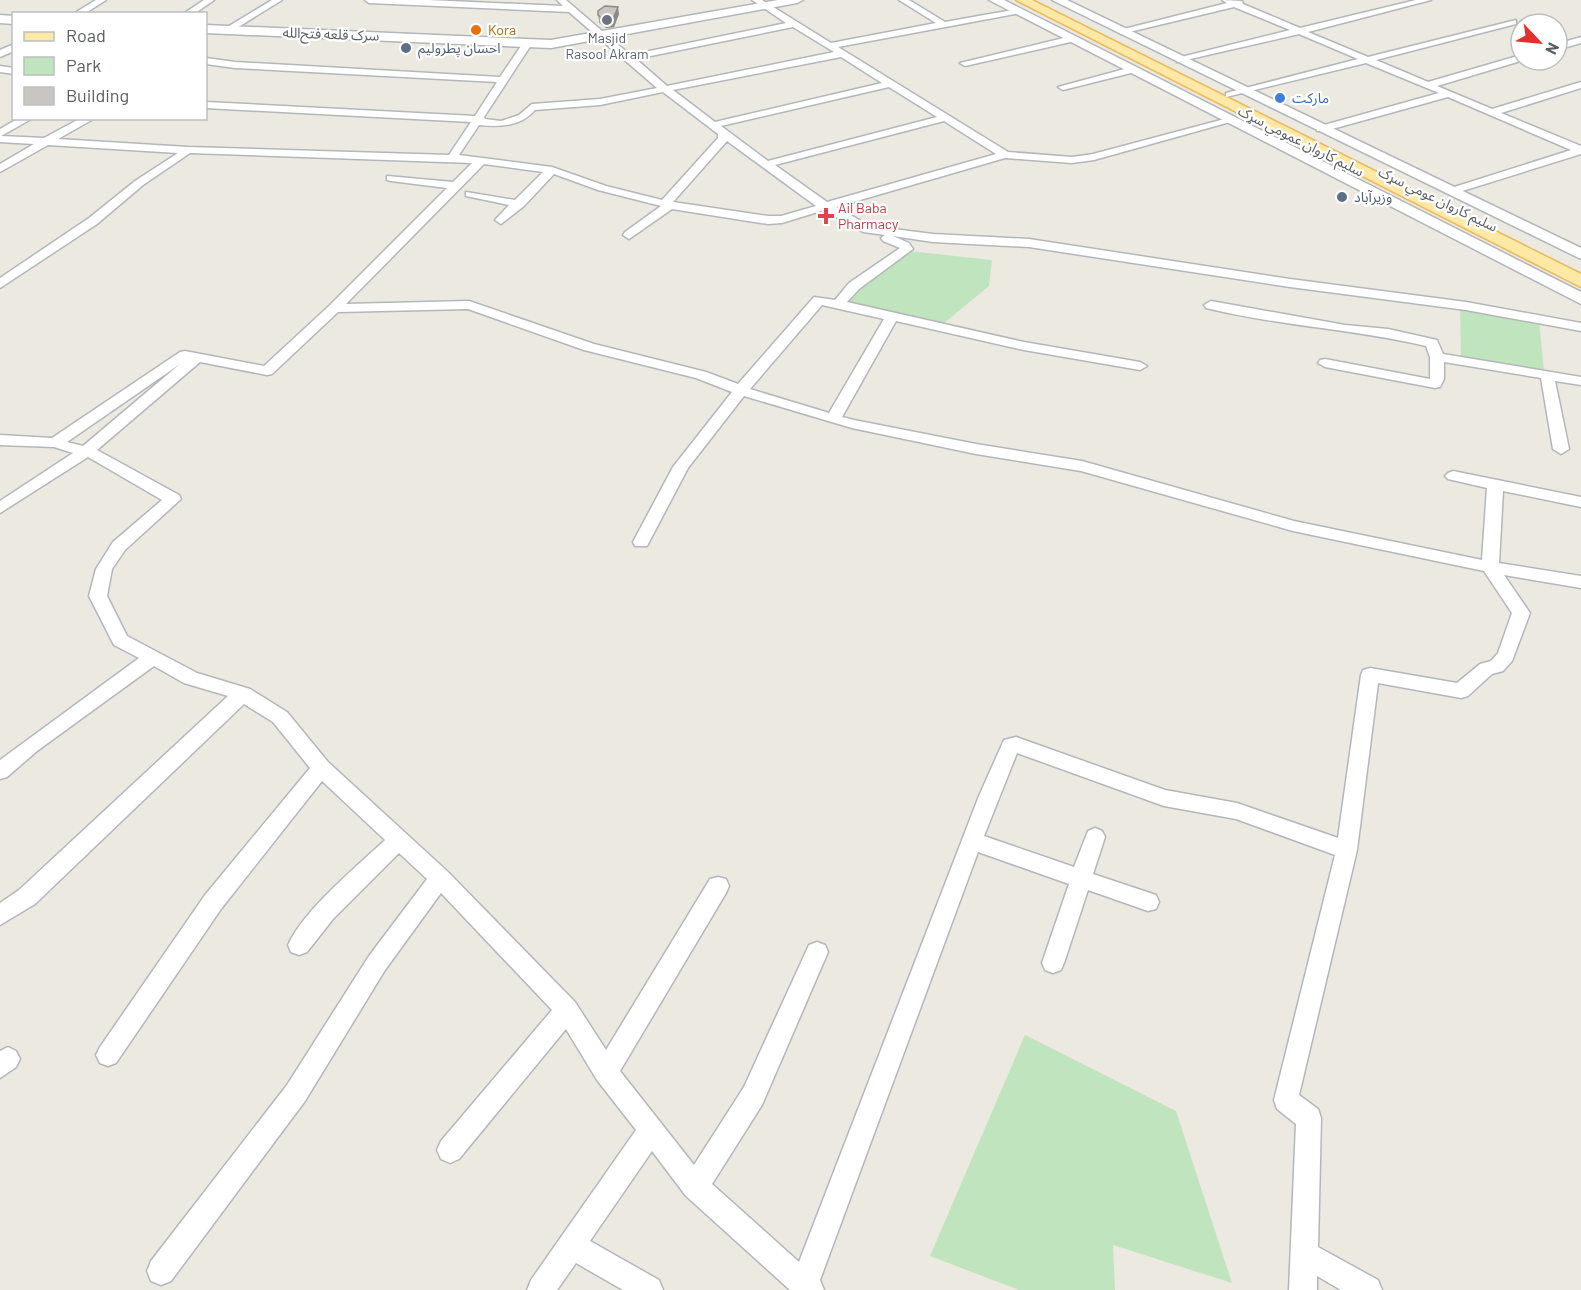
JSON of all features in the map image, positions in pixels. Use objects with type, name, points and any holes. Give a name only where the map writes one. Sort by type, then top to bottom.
[{"type":"main road","name":"سلیم کاروان عومي سړک","points":[[1038,0],[1236,93],[1469,219],[1581,269]]},
{"type":"main road","name":"سلیم کاروان عمومي سړک","points":[[1018,5],[1350,166],[1469,219],[1581,281]]},
{"type":"main road","points":[[1333,171],[1350,166]]},
{"type":"street","points":[[81,12],[102,0]]},
{"type":"street","points":[[190,12],[210,0]]},
{"type":"street","points":[[229,29],[278,0]]},
{"type":"street","points":[[369,0],[572,9]]},
{"type":"street","points":[[561,0],[666,90],[824,205],[867,229],[905,246],[907,249],[854,286],[839,303]]},
{"type":"street","name":"سرک قلعه فتح‌الله","points":[[208,31],[229,29],[566,43],[763,2],[797,0]]},
{"type":"street","points":[[903,0],[943,24]]},
{"type":"street","points":[[995,0],[1018,5],[1072,39],[1581,299]]},
{"type":"street","points":[[1059,0],[1180,60],[1236,93],[1322,129],[1581,254]]},
{"type":"street","points":[[1121,31],[1231,2],[1253,0]]},
{"type":"street","points":[[1180,60],[1427,0]]},
{"type":"street","points":[[763,2],[840,54],[1005,156]]},
{"type":"street","points":[[1231,2],[1581,150]]},
{"type":"street","points":[[830,46],[943,24],[1018,5]]},
{"type":"street","points":[[1236,93],[1509,23]]},
{"type":"street","points":[[628,58],[794,24]]},
{"type":"street","points":[[965,63],[1072,39]]},
{"type":"street","points":[[453,158],[528,42]]},
{"type":"street","points":[[207,105],[479,120],[502,124],[523,117],[532,107],[600,102],[840,54]]},
{"type":"street","points":[[207,61],[235,65],[505,80]]},
{"type":"street","points":[[1428,85],[1509,61]]},
{"type":"street","points":[[1063,87],[1132,70]]},
{"type":"street","points":[[718,129],[889,84]]},
{"type":"street","points":[[1492,112],[1581,85]]},
{"type":"street","points":[[1322,129],[1448,94]]},
{"type":"street","points":[[768,164],[945,118]]},
{"type":"street","points":[[0,133],[24,120]]},
{"type":"street","points":[[0,169],[86,120]]},
{"type":"street","points":[[0,139],[188,150],[481,160],[552,171],[602,188],[667,205],[768,220],[782,219],[824,205],[1005,156],[1072,160],[1094,158],[1232,120]]},
{"type":"street","points":[[629,235],[667,205],[723,140],[718,129]]},
{"type":"street","points":[[0,284],[93,221],[139,183],[188,150]]},
{"type":"street","points":[[1452,191],[1581,150]]},
{"type":"street","points":[[55,443],[182,356],[267,371],[335,308],[481,160]]},
{"type":"street","points":[[501,220],[552,171]]},
{"type":"street","points":[[391,178],[457,186]]},
{"type":"street","points":[[470,194],[520,204]]},
{"type":"street","points":[[867,229],[933,238],[1029,243],[1290,283],[1466,306],[1581,327]]},
{"type":"street","points":[[641,542],[681,466],[741,390],[819,300],[1024,346],[1140,366]]},
{"type":"street","points":[[335,308],[469,305],[589,347],[701,375],[769,401],[833,419],[976,449],[1082,466],[1293,526],[1490,567],[1581,582]]},
{"type":"street","points":[[1211,305],[1432,342],[1437,357],[1437,379],[1435,384],[1324,363]]},
{"type":"street","points":[[833,419],[893,315]]},
{"type":"street","points":[[0,508],[87,451],[198,357]]},
{"type":"street","points":[[1437,357],[1581,381]]},
{"type":"street","points":[[1547,375],[1561,449]]},
{"type":"street","points":[[0,440],[55,443],[87,451],[172,499],[119,546],[104,570],[99,596],[120,640],[191,678],[243,694],[280,717],[321,768],[440,878],[567,1010],[606,1072],[695,1186],[807,1288],[972,841],[1009,748],[1016,745],[1164,798],[1237,811],[1347,850]]},
{"type":"street","points":[[1453,476],[1581,502]]},
{"type":"street","points":[[1303,1290],[1309,1118],[1286,1100],[1347,850],[1370,675],[1461,691],[1486,669],[1497,666],[1506,656],[1521,613],[1490,567],[1495,485]]},
{"type":"street","points":[[0,771],[30,746],[154,657]]},
{"type":"street","points":[[2,911],[27,897],[243,694]]},
{"type":"street","points":[[108,1056],[213,902],[321,768]]},
{"type":"street","points":[[1053,963],[1079,878],[1095,837]]},
{"type":"street","points":[[299,945],[325,912],[398,840]]},
{"type":"street","points":[[972,841],[1148,902]]},
{"type":"street","points":[[161,1271],[296,1093],[377,963],[440,878]]},
{"type":"street","points":[[606,1072],[718,886]]},
{"type":"street","points":[[695,1186],[753,1096],[817,952]]},
{"type":"street","points":[[450,1150],[567,1010]]},
{"type":"street","points":[[542,1290],[651,1130]]},
{"type":"street","points":[[572,1246],[649,1290]]},
{"type":"street","points":[[1303,1254],[1368,1290]]},
{"type":"green space","points":[[909,251],[992,260],[989,286],[943,324],[845,303],[861,287]]},
{"type":"green space","points":[[1460,306],[1539,320],[1544,372],[1461,357]]},
{"type":"green space","points":[[1025,1035],[1176,1111],[1232,1283],[1113,1245],[1115,1290],[1019,1290],[930,1256]]},
{"type":"building","points":[[605,6],[618,7],[613,19],[605,21],[598,15],[598,11]]},
{"type":"place","name":"Masjid Rasool Akram","points":[[607,20]]},
{"type":"place","name":"Kora","points":[[476,30]]},
{"type":"place","name":"احسان پطرولیم","points":[[406,48]]},
{"type":"place","name":"مارکت","points":[[1280,98]]},
{"type":"place","name":"وزیرآباد","points":[[1342,197]]},
{"type":"place","name":"Ail Baba Pharmacy","points":[[826,216]]}]
